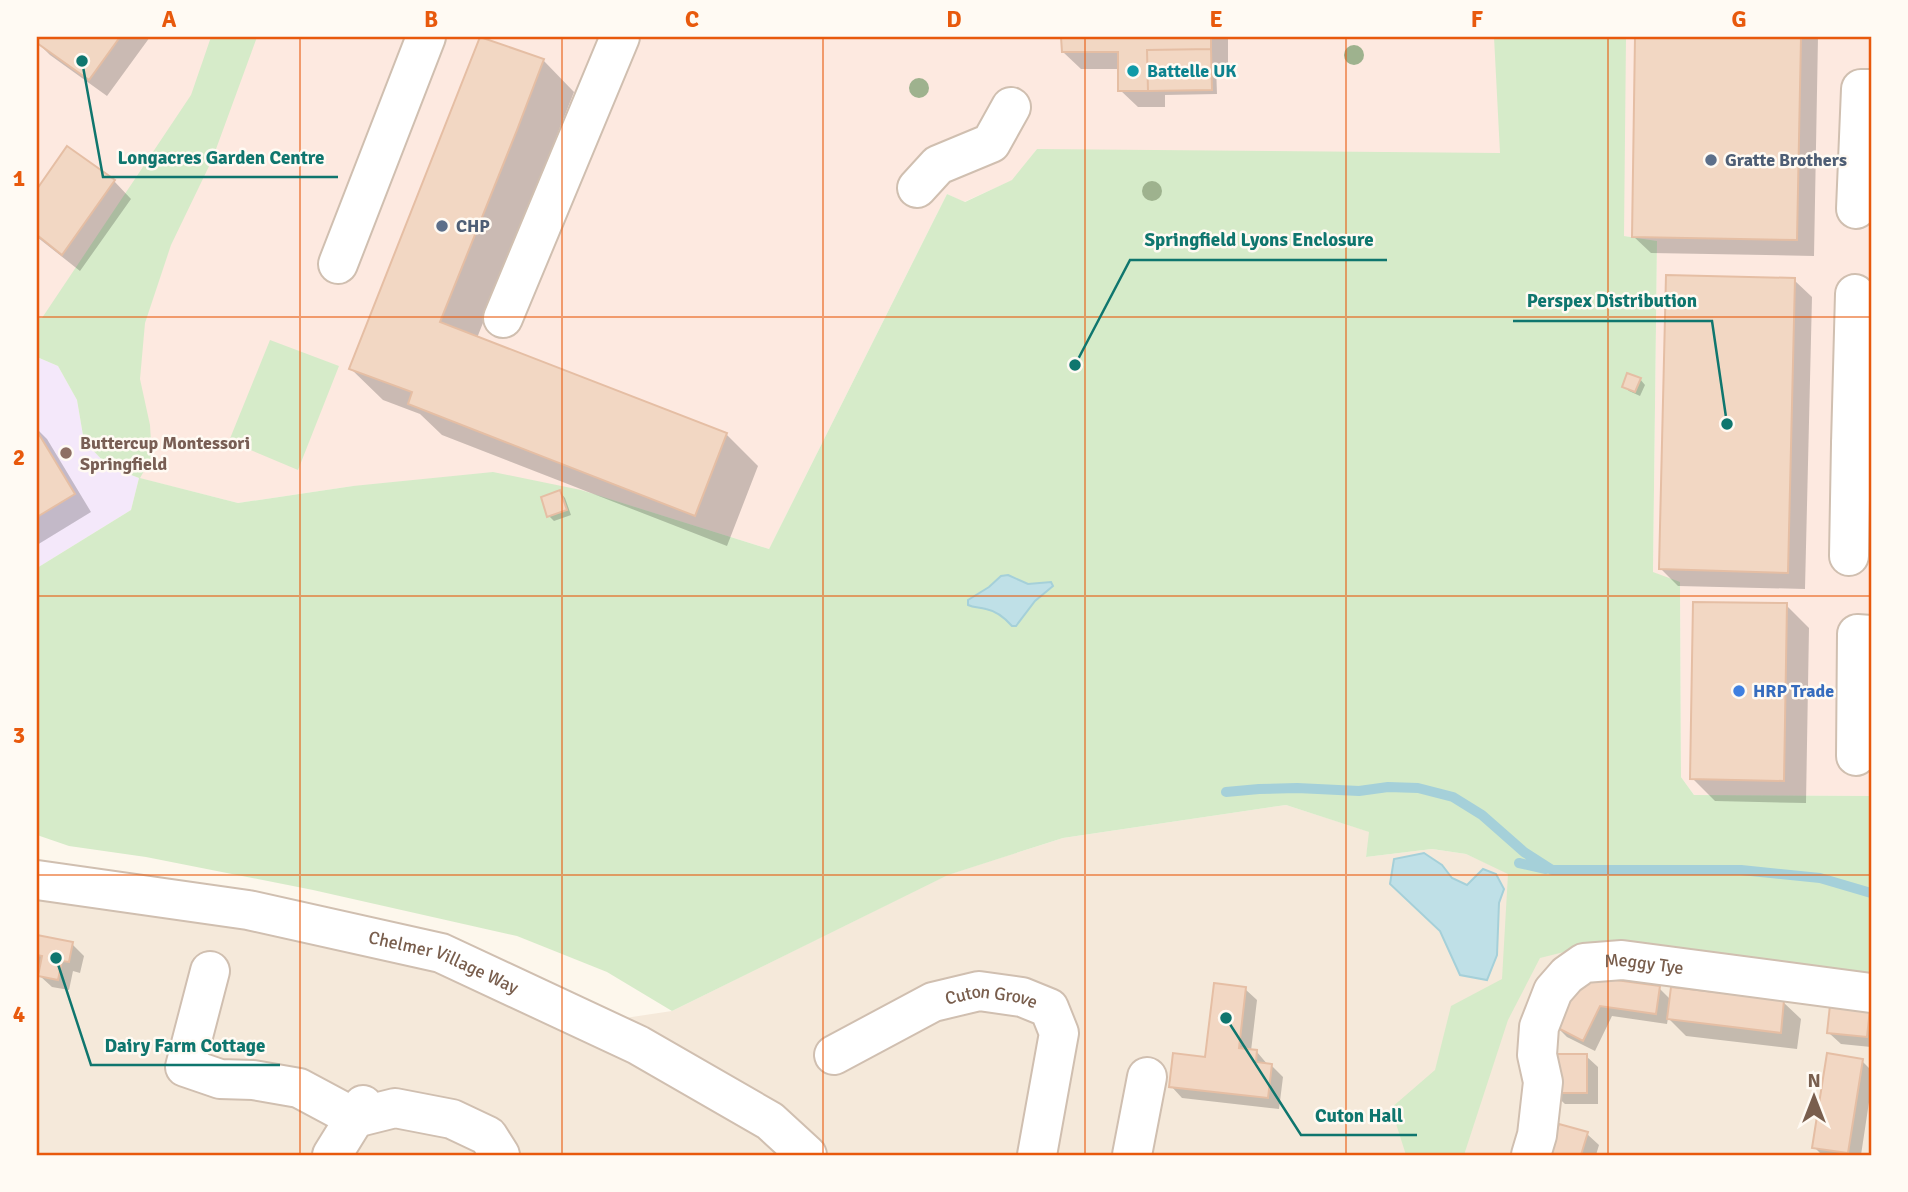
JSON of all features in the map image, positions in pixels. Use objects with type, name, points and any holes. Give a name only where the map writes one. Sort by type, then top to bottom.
[{"type":"street","points":[[338,264],[426,37]]},
{"type":"street","points":[[503,318],[620,37]]},
{"type":"street","points":[[1856,209],[1861,89],[1871,89]]},
{"type":"street","points":[[916,188],[938,165],[991,143],[1011,107]]},
{"type":"street","points":[[1849,556],[1861,444],[1855,294]]},
{"type":"street","points":[[1856,756],[1857,634],[1871,635]]},
{"type":"street","name":"Chelmer Village Way","points":[[37,879],[248,911],[440,953],[638,1045],[770,1121],[807,1155]]},
{"type":"street","name":"Meggy Tye","points":[[1531,1155],[1537,1135],[1543,1082],[1537,1055],[1539,1027],[1553,991],[1567,975],[1584,963],[1622,960],[1871,993]]},
{"type":"street","points":[[210,971],[186,1067],[220,1079],[253,1080],[299,1088],[359,1112],[395,1108],[452,1119],[488,1136],[500,1155]]},
{"type":"street","name":"Cuton Grove","points":[[834,1055],[933,1002],[979,991],[1022,997],[1049,1008],[1059,1033],[1037,1155]]},
{"type":"street","points":[[1132,1155],[1147,1077]]},
{"type":"street","points":[[332,1155],[359,1112]]},
{"type":"shaded area","points":[[37,37],[1871,37],[1871,796],[1694,795],[1681,777],[1680,583],[1653,573],[1657,241],[1037,149],[1013,180],[964,202],[947,194],[769,549],[581,490],[353,486],[238,503],[139,478],[41,318],[37,318]]},
{"type":"shaded area","name":"Buttercup Montessori Springfield","points":[[37,357],[58,366],[77,400],[84,441],[108,466],[139,478],[131,510],[37,568]]},
{"type":"shaded area","points":[[1286,805],[1370,832],[1366,857],[1432,849],[1466,854],[1508,873],[1871,965],[1871,1155],[37,1155],[37,891],[426,960],[578,1025],[672,1011],[947,875],[1063,838]]},
{"type":"green space","points":[[211,37],[257,37],[212,160],[171,245],[145,323],[140,379],[150,425],[152,457],[140,478],[238,503],[353,486],[493,472],[581,490],[769,549],[947,194],[965,202],[1012,180],[1037,149],[1500,153],[1494,37],[1626,37],[1624,236],[1657,241],[1653,572],[1680,582],[1681,777],[1694,795],[1871,796],[1871,976],[1599,949],[1564,952],[1540,958],[1508,1020],[1464,1155],[1406,1155],[1391,1108],[1435,1070],[1451,1006],[1502,979],[1508,874],[1466,854],[1432,849],[1366,857],[1369,832],[1286,805],[1063,838],[948,875],[672,1011],[607,972],[517,936],[313,890],[146,857],[69,846],[37,835],[37,568],[131,510],[139,478],[108,466],[84,441],[77,400],[58,366],[37,357],[37,318],[42,318],[191,95]]},
{"type":"green space","points":[[270,340],[339,366],[298,470],[229,441]]},
{"type":"water","points":[[1008,575],[1028,584],[1051,582],[1053,586],[1035,601],[1016,626],[1012,626],[993,611],[968,605],[968,600],[1001,576]]},
{"type":"water","points":[[1424,853],[1442,865],[1452,878],[1467,885],[1483,869],[1496,874],[1504,889],[1499,903],[1497,955],[1487,980],[1460,975],[1440,931],[1390,884],[1394,859]]},
{"type":"building","points":[[37,37],[120,37],[89,80],[37,43]]},
{"type":"building","name":"CHP","points":[[480,37],[544,59],[440,322],[727,433],[695,516],[408,404],[412,392],[349,369]]},
{"type":"building","name":"Battelle UK","points":[[1061,37],[1211,37],[1211,49],[1147,50],[1148,91],[1118,91],[1118,52],[1062,52]]},
{"type":"building","points":[[1635,37],[1801,37],[1797,240],[1632,237]]},
{"type":"building","points":[[1211,49],[1212,90],[1148,91],[1147,50]]},
{"type":"building","points":[[67,146],[115,180],[62,255],[37,235],[37,189]]},
{"type":"building","points":[[1666,275],[1795,278],[1788,573],[1659,569]]},
{"type":"building","points":[[1627,373],[1641,378],[1635,392],[1622,387]]},
{"type":"building","points":[[37,431],[75,494],[37,517]]},
{"type":"building","points":[[560,490],[567,510],[547,517],[541,497]]},
{"type":"building","name":"HRP Trade","points":[[1693,602],[1787,603],[1784,781],[1690,779]]},
{"type":"building","points":[[37,935],[73,942],[69,962],[62,961],[58,980],[38,976],[42,956],[37,955]]},
{"type":"building","points":[[1579,975],[1660,986],[1656,1014],[1600,1006],[1583,1041],[1554,1026]]},
{"type":"building","points":[[1214,983],[1246,987],[1239,1048],[1257,1050],[1256,1062],[1272,1064],[1268,1098],[1169,1087],[1173,1053],[1205,1057]]},
{"type":"building","points":[[1671,987],[1784,1000],[1781,1033],[1667,1019]]},
{"type":"building","points":[[1830,1005],[1870,1009],[1867,1037],[1827,1033]]},
{"type":"building","points":[[1827,1053],[1863,1059],[1848,1153],[1812,1148]]},
{"type":"building","points":[[1551,1054],[1587,1054],[1587,1093],[1551,1093]]},
{"type":"building","points":[[1559,1124],[1588,1132],[1581,1155],[1549,1155]]},
{"type":"waterway","points":[[1226,792],[1297,788],[1359,791],[1388,787],[1418,788],[1453,797],[1482,815],[1524,852],[1552,870],[1741,870],[1820,878],[1871,893]]},
{"type":"waterway","points":[[1519,863],[1546,869]]},
{"type":"place","name":"Longacres Garden Centre","points":[[82,61]]},
{"type":"place","name":"Battelle UK","points":[[1133,71]]},
{"type":"place","name":"Gratte Brothers","points":[[1711,160]]},
{"type":"place","name":"CHP","points":[[442,226]]},
{"type":"place","name":"Springfield Lyons Enclosure","points":[[1075,365]]},
{"type":"place","name":"Perspex Distribution","points":[[1727,424]]},
{"type":"place","name":"Buttercup Montessori Springfield","points":[[66,453]]},
{"type":"place","name":"HRP Trade","points":[[1739,691]]},
{"type":"place","name":"Dairy Farm Cottage","points":[[56,958]]},
{"type":"place","name":"Cuton Hall","points":[[1226,1018]]}]
